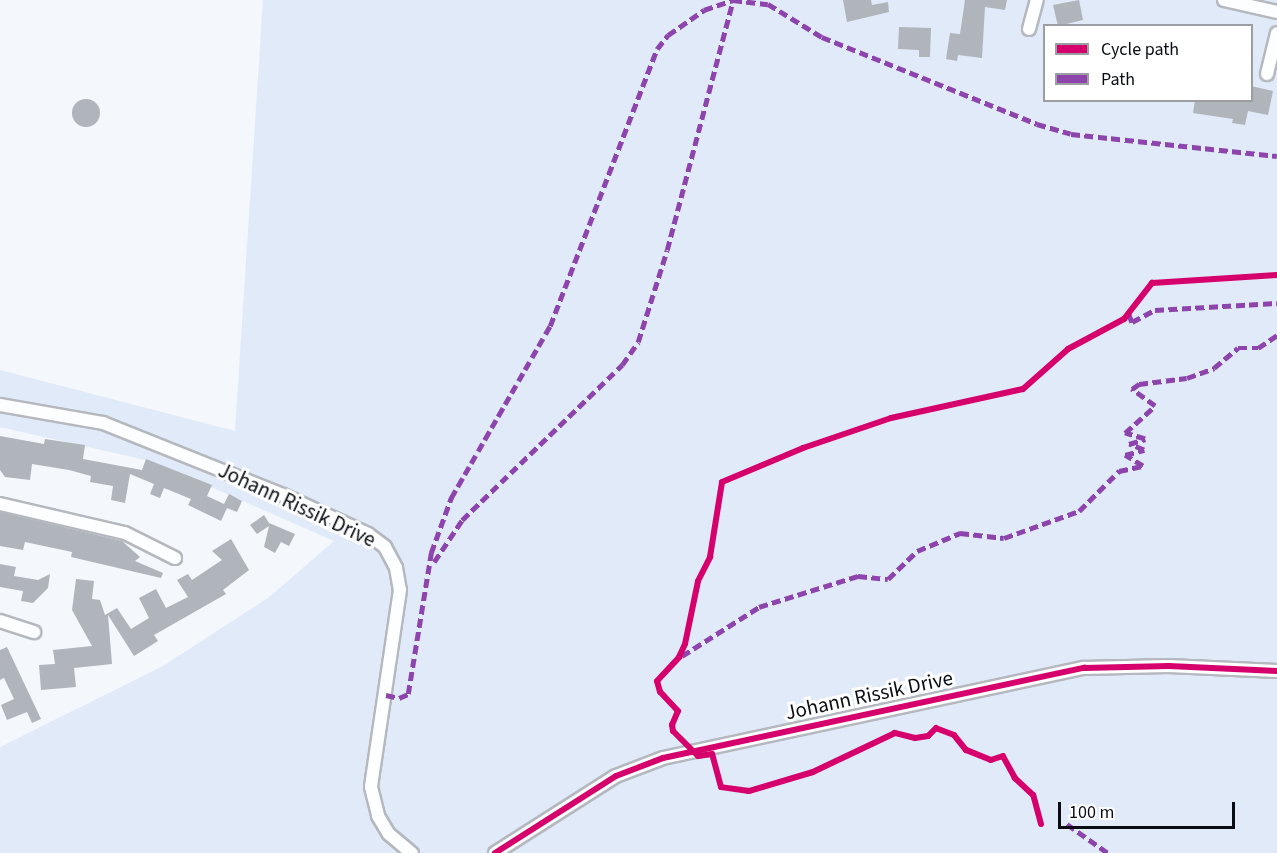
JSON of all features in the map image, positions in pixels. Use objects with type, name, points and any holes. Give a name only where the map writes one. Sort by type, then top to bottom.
[{"type":"street","points":[[1029,29],[1037,0]]},
{"type":"street","points":[[1224,0],[1277,12]]},
{"type":"street","points":[[1267,74],[1277,33]]},
{"type":"street","name":"Johann Rissik Drive","points":[[0,405],[35,409],[114,427],[350,525],[368,534],[391,553],[400,590],[398,624],[371,787],[383,825],[412,853]]},
{"type":"street","points":[[0,504],[125,533],[175,558]]},
{"type":"street","points":[[0,621],[34,632]]},
{"type":"street","name":"Johann Rissik Drive","points":[[495,853],[616,776],[682,753],[1083,668],[1169,666],[1277,671]]},
{"type":"shaded area","points":[[263,0],[1277,0],[1277,853],[0,853],[0,747],[163,666],[268,598],[334,541],[154,462],[0,427],[0,370],[235,431]]},
{"type":"building","points":[[843,0],[871,0],[872,5],[888,2],[889,12],[847,22]]},
{"type":"building","points":[[965,0],[1007,0],[1005,10],[985,7],[982,58],[958,55],[957,61],[946,59],[950,33],[960,34]]},
{"type":"building","points":[[1079,0],[1083,20],[1058,24],[1053,5]]},
{"type":"building","points":[[899,27],[931,28],[930,57],[919,57],[919,50],[898,49]]},
{"type":"building","points":[[1253,86],[1273,91],[1268,115],[1248,111],[1245,125],[1232,123],[1233,119],[1193,113],[1195,102],[1253,102]]},
{"type":"building","points":[[86,99],[96,103],[100,113],[96,123],[86,127],[76,123],[72,113],[76,103]]},
{"type":"building","points":[[0,436],[44,444],[45,439],[85,445],[83,459],[142,470],[146,459],[212,485],[207,496],[224,504],[229,494],[242,501],[237,512],[227,508],[221,521],[188,505],[191,499],[164,488],[160,498],[150,494],[154,484],[130,474],[125,503],[111,500],[113,486],[90,482],[91,476],[69,470],[32,464],[30,480],[5,477],[0,470]]},
{"type":"building","points":[[0,512],[122,541],[140,557],[135,561],[163,573],[161,578],[71,557],[72,552],[25,542],[23,550],[0,546]]},
{"type":"building","points":[[264,515],[269,523],[295,534],[289,546],[281,542],[275,553],[264,547],[269,526],[257,534],[250,525]]},
{"type":"building","points":[[231,539],[249,570],[223,590],[226,594],[154,635],[158,641],[134,656],[108,615],[112,664],[74,668],[76,687],[41,690],[39,665],[55,664],[53,650],[92,646],[72,610],[76,579],[94,581],[92,599],[100,600],[105,615],[117,608],[131,629],[149,618],[139,598],[156,589],[166,608],[188,597],[177,580],[188,574],[192,580],[222,560],[212,551]]},
{"type":"building","points":[[0,564],[16,567],[14,576],[38,580],[50,574],[48,588],[33,603],[21,601],[23,591],[0,587]]},
{"type":"building","points":[[7,647],[41,719],[32,723],[27,712],[7,720],[1,705],[14,699],[4,678],[0,680],[0,650]]},
{"type":"marked path","points":[[434,562],[462,520],[622,365],[638,342],[667,250],[733,0]]},
{"type":"marked path","points":[[386,695],[399,698],[408,694],[431,553],[451,498],[550,326],[657,49],[668,35],[704,10],[733,0],[768,4],[822,37],[1037,124],[1071,134],[1277,156]]},
{"type":"marked path","points":[[1129,314],[1132,322],[1155,310],[1277,303]]},
{"type":"marked path","points":[[682,656],[759,607],[858,576],[888,579],[917,551],[960,533],[1004,538],[1079,511],[1119,471],[1143,466],[1125,455],[1144,450],[1129,444],[1145,439],[1125,433],[1155,406],[1132,389],[1139,384],[1187,378],[1214,368],[1238,348],[1258,348],[1277,335]]},
{"type":"marked path","points":[[1067,824],[1108,853]]},
{"type":"cycle path","points":[[1041,824],[1033,795],[1015,778],[1003,756],[991,760],[966,750],[954,735],[936,728],[928,736],[915,738],[895,733],[813,772],[749,791],[721,787],[712,754],[698,756],[673,731],[672,725],[678,711],[660,692],[657,681],[679,657],[685,644],[698,581],[710,557],[722,482],[803,448],[891,418],[1023,389],[1068,349],[1124,319],[1152,283],[1277,275]]},
{"type":"cycle path","points":[[495,853],[616,776],[663,758],[1084,668],[1169,666],[1277,671]]}]
